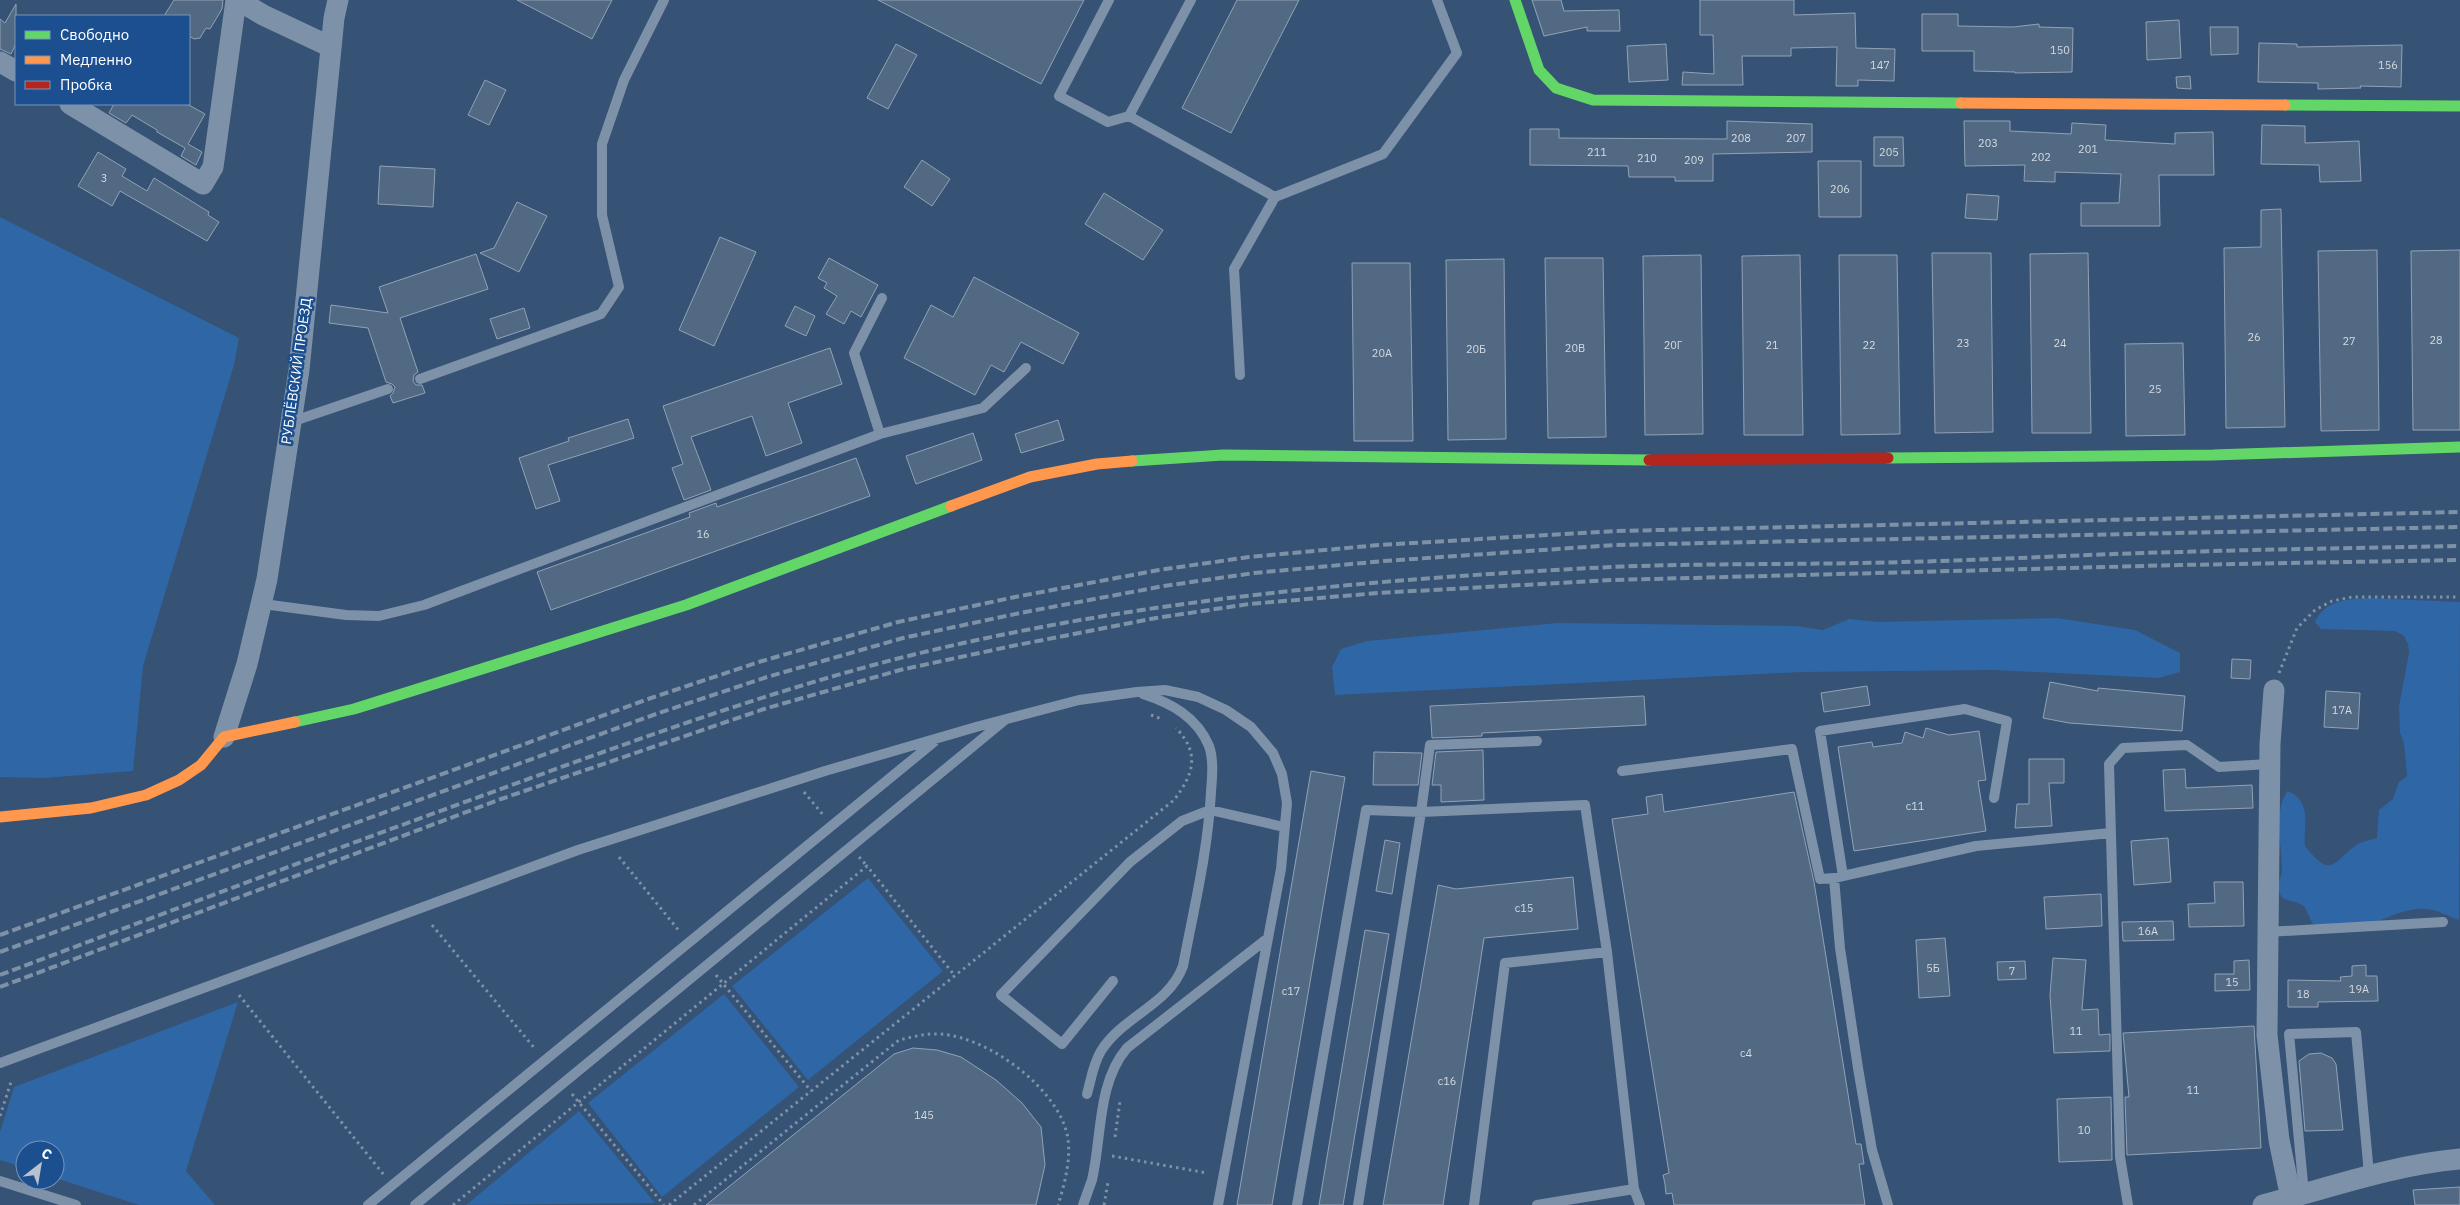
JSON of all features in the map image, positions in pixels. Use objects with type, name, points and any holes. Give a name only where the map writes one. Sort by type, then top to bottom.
[{"type":"street","points":[[72,105],[203,184],[213,167],[237,0],[263,15],[332,47]]},
{"type":"street","name":"РУБЛЁВСКИЙ ПРОЕЗД","points":[[224,737],[237,702],[263,604],[299,370],[338,0]]},
{"type":"street","points":[[1515,0],[1539,70],[1556,88],[1593,100],[2460,106]]},
{"type":"street","points":[[0,62],[15,70]]},
{"type":"street","points":[[0,817],[91,808],[146,794],[179,780],[201,765],[224,737],[354,709],[667,611],[1030,477],[1097,464],[1223,455],[1684,460],[2213,455],[2460,446]]},
{"type":"street","points":[[2274,690],[2269,764],[2267,1035],[2279,1140],[2298,1196]]},
{"type":"street","points":[[2263,1205],[2369,1174],[2418,1164],[2460,1159]]},
{"type":"lane","points":[[420,379],[601,314],[620,287],[602,215],[602,144],[624,80],[664,0]]},
{"type":"lane","points":[[1109,0],[1059,96],[1108,122],[1129,116],[1275,197]]},
{"type":"lane","points":[[1129,116],[1191,0]]},
{"type":"lane","points":[[1240,376],[1234,269],[1275,197],[1382,154],[1457,54],[1437,0]]},
{"type":"lane","points":[[880,434],[854,353],[882,298]]},
{"type":"lane","points":[[263,604],[346,615],[379,616],[424,605],[880,434],[983,408],[1026,368]]},
{"type":"lane","points":[[290,422],[388,390]]},
{"type":"lane","points":[[0,1064],[578,850],[825,771],[1007,719],[1079,700],[1165,690],[1198,697],[1226,710],[1252,727],[1273,753],[1282,774],[1287,803],[1280,869],[1218,1205]]},
{"type":"lane","points":[[1087,1094],[1094,1064],[1109,1039],[1170,990],[1178,979],[1183,966],[1209,826],[1211,761],[1209,748],[1200,729],[1189,716],[1174,706],[1137,692]]},
{"type":"lane","points":[[1888,1205],[1872,1150],[1840,948],[1838,877],[1820,731],[1965,709],[2008,721],[1994,798]]},
{"type":"lane","points":[[415,1205],[1007,719]]},
{"type":"lane","points":[[368,1205],[938,738]]},
{"type":"lane","points":[[1358,1205],[1430,745],[1537,741]]},
{"type":"lane","points":[[2128,1205],[2120,1157],[2109,764],[2123,748],[2187,745],[2219,767],[2269,764]]},
{"type":"lane","points":[[1622,771],[1792,749],[1820,879],[1838,877],[1976,846],[2111,833]]},
{"type":"lane","points":[[1297,1205],[1366,810],[1421,812],[1585,805],[1607,952],[1634,1189],[1640,1205]]},
{"type":"lane","points":[[1113,981],[1062,1044],[1001,995],[1130,862],[1182,821],[1210,810],[1284,827]]},
{"type":"lane","points":[[2267,932],[2443,922]]},
{"type":"lane","points":[[1083,1205],[1091,1180],[1110,1077],[1118,1059],[1127,1048],[1268,938]]},
{"type":"lane","points":[[1474,1205],[1505,963],[1607,952]]},
{"type":"lane","points":[[2298,1196],[2289,1034],[2356,1032],[2369,1174]]},
{"type":"lane","points":[[0,1181],[76,1205]]},
{"type":"lane","points":[[1537,1205],[1634,1189]]},
{"type":"path","points":[[2274,690],[2297,628],[2315,610],[2332,601],[2352,596],[2458,597]]},
{"type":"path","points":[[668,1205],[1174,800],[1184,788],[1190,772],[1192,750],[1176,728],[1163,719],[1151,715]]},
{"type":"path","points":[[619,857],[689,942]]},
{"type":"path","points":[[453,1205],[867,866],[954,976]]},
{"type":"path","points":[[432,925],[544,1060]]},
{"type":"path","points":[[708,965],[811,1090]]},
{"type":"path","points":[[239,995],[384,1172],[385,1178],[391,1186]]},
{"type":"path","points":[[694,1205],[899,1040],[934,1034],[967,1041],[1021,1069],[1045,1091],[1057,1106],[1067,1131],[1068,1156],[1064,1185],[1058,1205]]},
{"type":"path","points":[[0,1116],[11,1082]]},
{"type":"path","points":[[563,1083],[664,1205]]},
{"type":"path","points":[[1110,1166],[1120,1100]]},
{"type":"path","points":[[1112,1156],[1207,1173]]},
{"type":"path","points":[[1104,1205],[1109,1175]]},
{"type":"shaded area","points":[[0,217],[239,338],[234,365],[143,666],[133,771],[44,778],[0,777]]},
{"type":"shaded area","points":[[2369,598],[2460,602],[2459,920],[2435,911],[2415,909],[2377,923],[2314,926],[2305,907],[2284,899],[2278,889],[2282,870],[2279,829],[2281,807],[2283,798],[2288,791],[2296,796],[2304,808],[2305,846],[2314,857],[2327,865],[2337,861],[2358,844],[2377,838],[2379,810],[2393,799],[2399,782],[2407,776],[2404,743],[2400,733],[2399,706],[2409,653],[2408,644],[2404,636],[2395,631],[2321,629],[2315,622],[2324,609],[2331,605],[2345,600]]},
{"type":"shaded area","points":[[2057,618],[2135,630],[2180,653],[2180,672],[2159,678],[1994,670],[1801,672],[1335,695],[1332,667],[1341,649],[1367,641],[1557,623],[1796,626],[1823,630],[1849,619],[1879,622]]},
{"type":"shaded area","points":[[868,878],[943,971],[808,1080],[732,986]]},
{"type":"shaded area","points":[[724,994],[799,1087],[662,1197],[588,1103]]},
{"type":"shaded area","points":[[238,1002],[186,1171],[215,1205],[139,1205],[65,1181],[65,1140],[15,1140],[15,1165],[0,1160],[0,1132],[14,1087]]},
{"type":"shaded area","points":[[579,1111],[655,1203],[466,1205]]},
{"type":"building","points":[[174,0],[223,0],[222,9],[210,29],[206,28],[200,38],[194,39],[190,37],[190,15],[165,15]]},
{"type":"building","points":[[517,0],[612,0],[592,39]]},
{"type":"building","points":[[878,0],[1084,0],[1041,84]]},
{"type":"building","points":[[1237,0],[1299,0],[1231,133],[1182,108]]},
{"type":"building","points":[[1532,0],[1561,0],[1564,11],[1619,10],[1620,31],[1587,31],[1587,27],[1544,36]]},
{"type":"building","points":[[1700,0],[1794,0],[1794,15],[1855,13],[1856,48],[1895,49],[1894,81],[1858,80],[1858,86],[1836,86],[1837,47],[1791,48],[1791,56],[1742,56],[1743,85],[1682,85],[1683,72],[1714,74],[1713,35],[1700,35]]},
{"type":"building","points":[[16,4],[15,46],[11,54],[0,49],[0,19],[5,23]]},
{"type":"building","points":[[1922,14],[1958,14],[1958,26],[2013,27],[2039,24],[2039,27],[2073,28],[2072,72],[2015,73],[1974,71],[1974,51],[1922,51]]},
{"type":"building","points":[[2179,20],[2181,58],[2147,60],[2146,22]]},
{"type":"building","points":[[2210,27],[2238,27],[2238,54],[2211,55]]},
{"type":"building","points":[[2259,43],[2297,44],[2297,47],[2402,45],[2401,87],[2360,86],[2361,88],[2318,89],[2318,83],[2258,82]]},
{"type":"building","points":[[896,44],[917,55],[888,109],[867,98]]},
{"type":"building","points":[[1666,44],[1668,80],[1629,82],[1627,46]]},
{"type":"building","points":[[2190,76],[2191,89],[2177,88],[2176,77]]},
{"type":"building","points":[[485,80],[506,90],[489,125],[468,115]]},
{"type":"building","points":[[113,105],[189,105],[205,114],[188,144],[202,152],[196,165],[181,156],[185,148],[132,115],[126,123],[109,113]]},
{"type":"building","points":[[1727,121],[1812,124],[1812,152],[1713,154],[1713,181],[1675,181],[1675,177],[1629,177],[1628,166],[1530,165],[1530,129],[1559,129],[1559,138],[1727,139]]},
{"type":"building","points":[[1964,121],[2010,121],[2010,131],[2071,134],[2072,123],[2106,125],[2105,140],[2175,144],[2175,133],[2213,132],[2214,175],[2159,175],[2160,226],[2081,226],[2081,203],[2119,203],[2121,174],[2055,172],[2055,182],[2024,181],[2025,165],[1965,166]]},
{"type":"building","points":[[2262,125],[2305,126],[2305,143],[2359,141],[2361,181],[2320,182],[2319,165],[2261,164]]},
{"type":"building","points":[[1874,137],[1903,137],[1904,166],[1874,166]]},
{"type":"building","points":[[98,152],[126,169],[122,176],[147,191],[154,178],[209,212],[208,215],[219,222],[207,241],[120,191],[112,206],[78,186]]},
{"type":"building","points":[[922,160],[950,179],[932,206],[904,187]]},
{"type":"building","points":[[1818,161],[1861,161],[1861,217],[1819,217]]},
{"type":"building","points":[[380,166],[435,169],[433,207],[378,204]]},
{"type":"building","points":[[1104,193],[1163,230],[1143,260],[1085,224]]},
{"type":"building","points":[[1967,194],[1999,196],[1997,220],[1965,218]]},
{"type":"building","points":[[517,202],[547,216],[519,272],[480,253],[494,248]]},
{"type":"building","points":[[2281,209],[2285,427],[2226,428],[2224,248],[2261,247],[2261,210]]},
{"type":"building","points":[[720,237],[756,252],[714,346],[679,330]]},
{"type":"building","points":[[2377,250],[2379,430],[2321,431],[2318,251]]},
{"type":"building","points":[[2460,250],[2460,430],[2413,430],[2411,251]]},
{"type":"building","points":[[1932,253],[1991,253],[1993,432],[1935,433]]},
{"type":"building","points":[[2088,253],[2091,433],[2032,433],[2030,254]]},
{"type":"building","points":[[476,254],[488,289],[400,318],[418,372],[414,375],[413,381],[416,385],[422,385],[425,393],[393,403],[390,396],[395,387],[386,382],[368,328],[329,323],[331,305],[388,313],[379,287]]},
{"type":"building","points":[[1701,255],[1703,434],[1645,435],[1643,256]]},
{"type":"building","points":[[1800,255],[1803,435],[1744,435],[1742,256]]},
{"type":"building","points":[[1839,255],[1897,255],[1900,434],[1841,435]]},
{"type":"building","points":[[829,258],[878,285],[861,317],[851,311],[844,324],[826,314],[837,296],[824,288],[827,283],[818,278]]},
{"type":"building","points":[[1545,258],[1603,258],[1606,437],[1548,438]]},
{"type":"building","points":[[1504,259],[1506,439],[1448,440],[1446,260]]},
{"type":"building","points":[[1352,263],[1410,263],[1413,441],[1354,441]]},
{"type":"building","points":[[974,277],[1079,333],[1063,364],[1021,342],[1004,372],[991,365],[975,395],[904,358],[931,305],[953,317]]},
{"type":"building","points":[[795,306],[815,316],[806,336],[785,326]]},
{"type":"building","points":[[524,308],[530,328],[497,339],[490,319]]},
{"type":"building","points":[[2183,343],[2185,435],[2126,436],[2125,344]]},
{"type":"building","points":[[830,348],[842,384],[788,403],[802,443],[766,456],[752,416],[691,437],[711,490],[684,500],[672,468],[683,464],[663,406]]},
{"type":"building","points":[[628,419],[634,438],[548,465],[560,501],[536,509],[519,458],[569,441],[568,438]]},
{"type":"building","points":[[1058,420],[1064,440],[1021,453],[1015,434]]},
{"type":"building","points":[[973,433],[982,460],[916,484],[906,456]]},
{"type":"building","points":[[856,458],[870,496],[551,610],[537,572],[690,517],[689,513],[716,503],[717,507]]},
{"type":"building","points":[[2232,659],[2251,660],[2250,679],[2231,678]]},
{"type":"building","points":[[2050,682],[2098,691],[2098,688],[2185,696],[2182,731],[2069,723],[2043,718]]},
{"type":"building","points":[[1867,686],[1870,705],[1824,712],[1821,693]]},
{"type":"building","points":[[2326,691],[2360,693],[2358,729],[2324,727]]},
{"type":"building","points":[[1644,696],[1646,725],[1482,733],[1482,736],[1432,738],[1430,706]]},
{"type":"building","points":[[1926,728],[1949,735],[1979,731],[1986,780],[1978,781],[1986,831],[1854,851],[1838,747],[1872,742],[1873,747],[1902,743],[1905,732],[1923,738]]},
{"type":"building","points":[[1483,750],[1484,800],[1441,802],[1441,785],[1432,785],[1436,752]]},
{"type":"building","points":[[1374,752],[1422,753],[1418,785],[1373,785]]},
{"type":"building","points":[[2029,759],[2064,759],[2064,783],[2049,783],[2052,826],[2015,828],[2017,804],[2029,804]]},
{"type":"building","points":[[2185,769],[2186,788],[2252,785],[2253,808],[2165,811],[2163,770]]},
{"type":"building","points":[[1311,771],[1345,777],[1272,1205],[1237,1205]]},
{"type":"building","points":[[1794,792],[1814,882],[1856,1144],[1861,1144],[1864,1164],[1859,1164],[1865,1205],[1674,1205],[1672,1193],[1666,1194],[1663,1175],[1669,1173],[1612,819],[1648,814],[1646,797],[1662,794],[1664,812]]},
{"type":"building","points":[[2168,838],[2171,882],[2134,885],[2131,841]]},
{"type":"building","points":[[1385,840],[1400,843],[1392,894],[1376,891]]},
{"type":"building","points":[[1573,877],[1578,929],[1484,938],[1443,1205],[1383,1205],[1438,885],[1456,889]]},
{"type":"building","points":[[2214,882],[2243,882],[2244,926],[2189,927],[2188,904],[2215,903]]},
{"type":"building","points":[[2101,894],[2102,926],[2046,929],[2044,897]]},
{"type":"building","points":[[2173,921],[2174,940],[2123,941],[2122,922]]},
{"type":"building","points":[[1365,930],[1389,934],[1343,1205],[1319,1205]]},
{"type":"building","points":[[1945,938],[1950,996],[1919,998],[1916,940]]},
{"type":"building","points":[[2053,958],[2086,960],[2082,1010],[2098,1009],[2099,1035],[2110,1034],[2110,1051],[2054,1053],[2050,995]]},
{"type":"building","points":[[2249,960],[2250,990],[2215,991],[2215,974],[2234,974],[2234,961]]},
{"type":"building","points":[[2025,961],[2026,979],[1998,980],[1997,962]]},
{"type":"building","points":[[2366,965],[2366,976],[2377,976],[2378,1001],[2318,1002],[2318,1007],[2288,1007],[2288,980],[2341,981],[2340,977],[2352,976],[2352,966]]},
{"type":"building","points":[[2254,1026],[2261,1148],[2127,1155],[2125,1097],[2129,1097],[2123,1033]]},
{"type":"building","points":[[913,1048],[937,1050],[961,1057],[996,1080],[1022,1103],[1041,1127],[1045,1165],[1036,1205],[706,1205],[894,1054]]},
{"type":"building","points":[[2321,1053],[2332,1058],[2336,1064],[2343,1130],[2305,1131],[2299,1061],[2309,1054]]},
{"type":"building","points":[[2111,1097],[2112,1160],[2059,1162],[2057,1099]]},
{"type":"building","points":[[2460,1187],[2460,1205],[2415,1205],[2413,1190]]},
{"type":"railway","points":[[0,935],[651,698],[762,661],[898,622],[1015,597],[1159,570],[1249,557],[1379,545],[1616,531],[2460,512]]},
{"type":"railway","points":[[0,952],[656,714],[767,677],[903,638],[1020,613],[1164,586],[1254,573],[1384,561],[1615,545],[2460,527]]},
{"type":"railway","points":[[0,975],[426,816],[639,739],[792,688],[896,659],[1072,621],[1251,595],[1431,578],[1611,567],[1867,563],[2146,553],[2460,546]]},
{"type":"railway","points":[[0,987],[501,799],[764,709],[900,670],[1156,618],[1249,604],[1378,593],[1613,580],[2180,565],[2460,560]]},
{"type":"traffic: fast","points":[[1515,0],[1539,70],[1556,88],[1593,100],[1961,103]]},
{"type":"traffic: fast","points":[[2285,105],[2460,106]]},
{"type":"traffic: fast","points":[[1888,458],[2213,455],[2460,447]]},
{"type":"traffic: fast","points":[[1132,461],[1223,455],[1649,460]]},
{"type":"traffic: fast","points":[[295,722],[354,709],[686,605],[951,506]]},
{"type":"traffic: slow","points":[[1961,103],[2285,105]]},
{"type":"traffic: slow","points":[[951,506],[1030,477],[1097,464],[1132,461]]},
{"type":"traffic: slow","points":[[0,817],[91,808],[146,795],[179,780],[201,765],[224,737],[295,722]]},
{"type":"traffic: jam","points":[[1649,460],[1888,458]]}]
